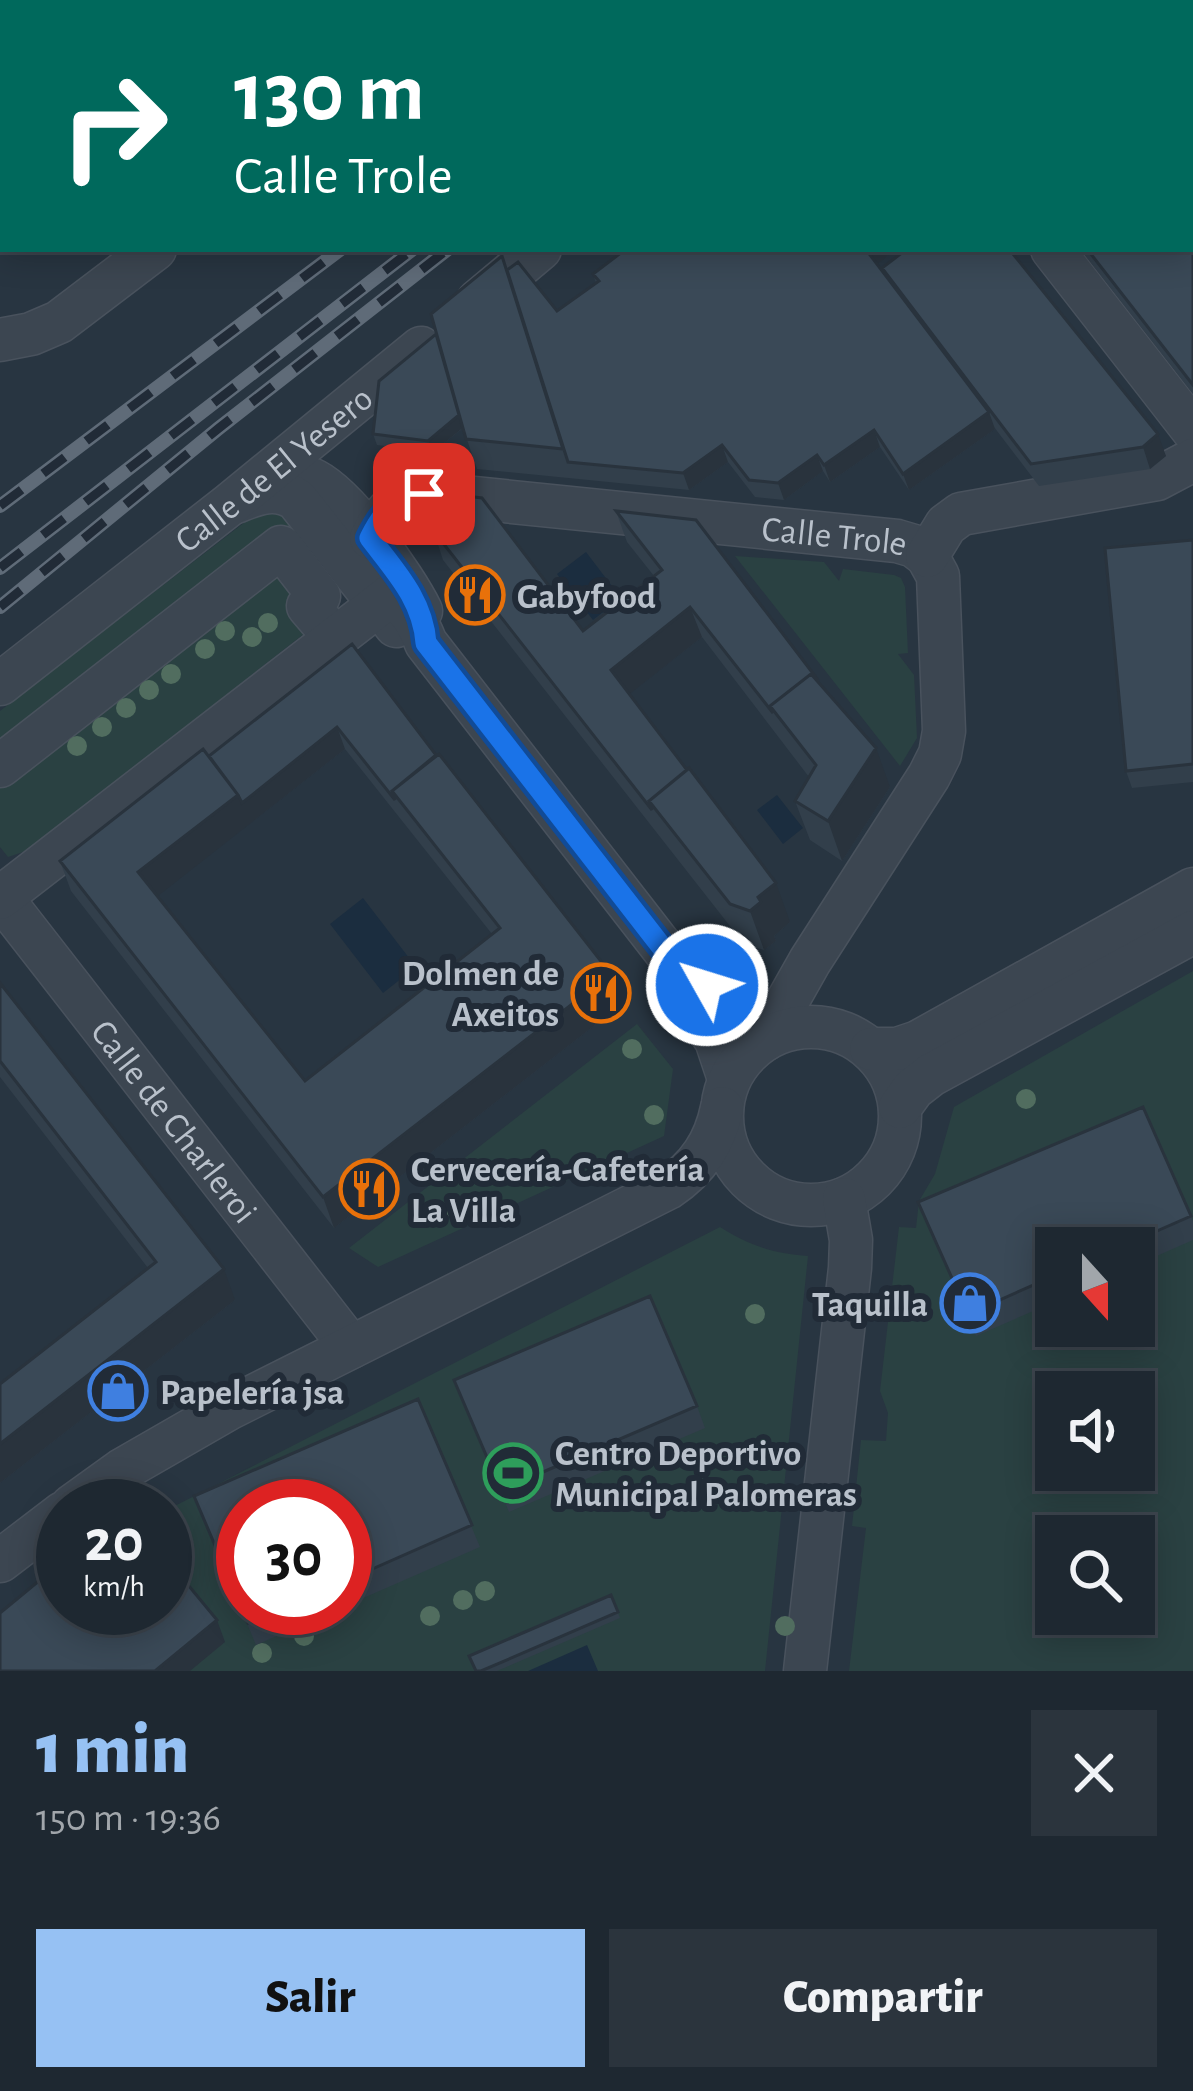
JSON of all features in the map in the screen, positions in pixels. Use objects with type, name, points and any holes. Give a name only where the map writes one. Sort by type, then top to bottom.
[{"type":"street","points":[[0,340],[59,322],[151,252]]},
{"type":"street","name":"Calle de El Yesero","points":[[0,684],[245,492],[536,252]]},
{"type":"street","points":[[1054,252],[1193,430]]},
{"type":"street","points":[[926,556],[946,525],[961,514],[1156,479],[1193,460]]},
{"type":"street","points":[[245,492],[276,475],[312,479],[347,507],[420,607],[426,643]]},
{"type":"street","points":[[245,492],[286,492],[380,604]]},
{"type":"street","name":"Calle Trole","points":[[370,538],[393,504],[424,494],[897,541],[926,556],[938,576],[941,603],[944,731],[940,754],[766,1039]]},
{"type":"street","points":[[0,766],[281,547],[325,600]]},
{"type":"street","points":[[0,897],[390,596],[419,624],[426,643],[689,982],[691,1004],[716,1040],[726,1093],[724,1138],[736,1166],[749,1180],[784,1202],[814,1205],[844,1199],[868,1184],[887,1162],[898,1136],[900,1107],[886,1066],[871,1049],[847,1034],[819,1027],[790,1029],[766,1039],[739,1063],[726,1093],[717,1129],[703,1156],[679,1180],[351,1347],[110,1479]]},
{"type":"street","points":[[871,1049],[919,1042],[1193,889]]},
{"type":"street","name":"Calle de Charleroi","points":[[0,897],[351,1347]]},
{"type":"street","points":[[900,1107],[931,1075],[1193,932]]},
{"type":"street","points":[[689,982],[707,985],[730,1012],[766,1039]]},
{"type":"street","points":[[643,1201],[721,1180],[749,1180]]},
{"type":"street","points":[[805,1671],[850,1268],[844,1199]]},
{"type":"street","points":[[0,1561],[36,1534]]},
{"type":"green space","points":[[263,508],[279,509],[340,589],[338,607],[29,850],[8,857],[0,847],[0,711]]},
{"type":"green space","points":[[735,556],[824,562],[839,581],[843,569],[901,578],[908,653],[898,654],[914,675],[917,738],[900,766]]},
{"type":"green space","name":"Centro Deportivo Municipal Palomeras","points":[[1193,971],[1193,1671],[849,1671],[866,1528],[852,1526],[861,1440],[886,1441],[888,1413],[880,1391],[899,1227],[916,1228],[919,1201],[935,1174],[954,1107]]},
{"type":"green space","points":[[637,1024],[673,1069],[664,1136],[378,1267],[349,1248]]},
{"type":"green space","name":"Centro Deportivo Municipal Palomeras","points":[[720,1227],[762,1248],[808,1256],[765,1671],[0,1671],[0,1632],[36,1618],[36,1635],[192,1635],[192,1497],[216,1485],[216,1635],[372,1635],[372,1479],[228,1479]]},
{"type":"water","points":[[586,552],[621,598],[593,620],[557,574]]},
{"type":"water","points":[[777,795],[803,828],[783,844],[757,810]]},
{"type":"water","points":[[363,898],[416,967],[383,993],[330,924]]},
{"type":"water","points":[[587,1645],[598,1671],[528,1671]]},
{"type":"building","points":[[622,252],[868,252],[989,412],[903,474],[874,430],[824,465],[817,455],[778,483],[749,480],[722,445],[683,473],[568,462],[507,270],[518,262],[557,311],[599,281],[593,274]]},
{"type":"building","points":[[903,252],[1011,252],[1158,434],[1143,447],[1031,464],[882,268]]},
{"type":"building","points":[[1089,252],[1193,252],[1193,385]]},
{"type":"building","points":[[502,256],[563,449],[466,439],[431,314]]},
{"type":"building","points":[[436,334],[459,415],[428,441],[373,434],[379,381]]},
{"type":"building","points":[[466,496],[482,498],[583,631],[662,570],[616,511],[696,520],[818,680],[811,674],[770,706],[773,713],[690,607],[611,670],[687,770],[649,801],[652,810],[432,529],[431,523]]},
{"type":"building","points":[[1193,540],[1193,764],[1126,771],[1105,548]]},
{"type":"building","points":[[352,644],[436,755],[392,791],[395,800],[337,727],[242,803],[209,756]]},
{"type":"building","points":[[811,674],[876,748],[828,821],[795,801],[816,765],[770,706]]},
{"type":"building","points":[[203,749],[238,795],[138,872],[305,1081],[500,928],[392,791],[439,754],[611,974],[323,1197],[60,861]]},
{"type":"building","points":[[689,768],[776,883],[758,897],[761,902],[750,911],[730,904],[649,801]]},
{"type":"building","points":[[0,983],[224,1269],[0,1444],[0,1384],[156,1262],[0,1061]]},
{"type":"building","points":[[1143,1107],[1191,1216],[1155,1232],[1155,1227],[1035,1227],[1035,1284],[968,1314],[918,1202]]},
{"type":"building","points":[[650,1296],[697,1406],[501,1490],[454,1380]]},
{"type":"building","points":[[418,1399],[472,1525],[372,1569],[372,1479],[233,1479]]},
{"type":"building","points":[[216,1486],[216,1548],[194,1496]]},
{"type":"building","points":[[36,1583],[36,1635],[192,1635],[192,1590],[216,1621],[155,1671],[0,1671],[0,1613]]},
{"type":"building","points":[[611,1595],[618,1612],[476,1671],[469,1656]]},
{"type":"railway","points":[[0,506],[337,252]]},
{"type":"railway","points":[[0,568],[409,252]]},
{"type":"railway","points":[[0,607],[444,252]]},
{"type":"place","name":"Gabyfood","points":[[475,595]]},
{"type":"place","name":"Dolmen de Axeitos","points":[[601,993]]},
{"type":"place","name":"Cervecería-Cafetería La Villa","points":[[369,1189]]},
{"type":"place","name":"Taquilla","points":[[970,1303]]},
{"type":"place","name":"Papelería jsa","points":[[118,1391]]},
{"type":"place","name":"Centro Deportivo Municipal Palomeras","points":[[513,1473]]},
{"type":"route","points":[[424,494],[393,504],[370,538],[420,607],[426,643],[689,982],[707,985]]}]
